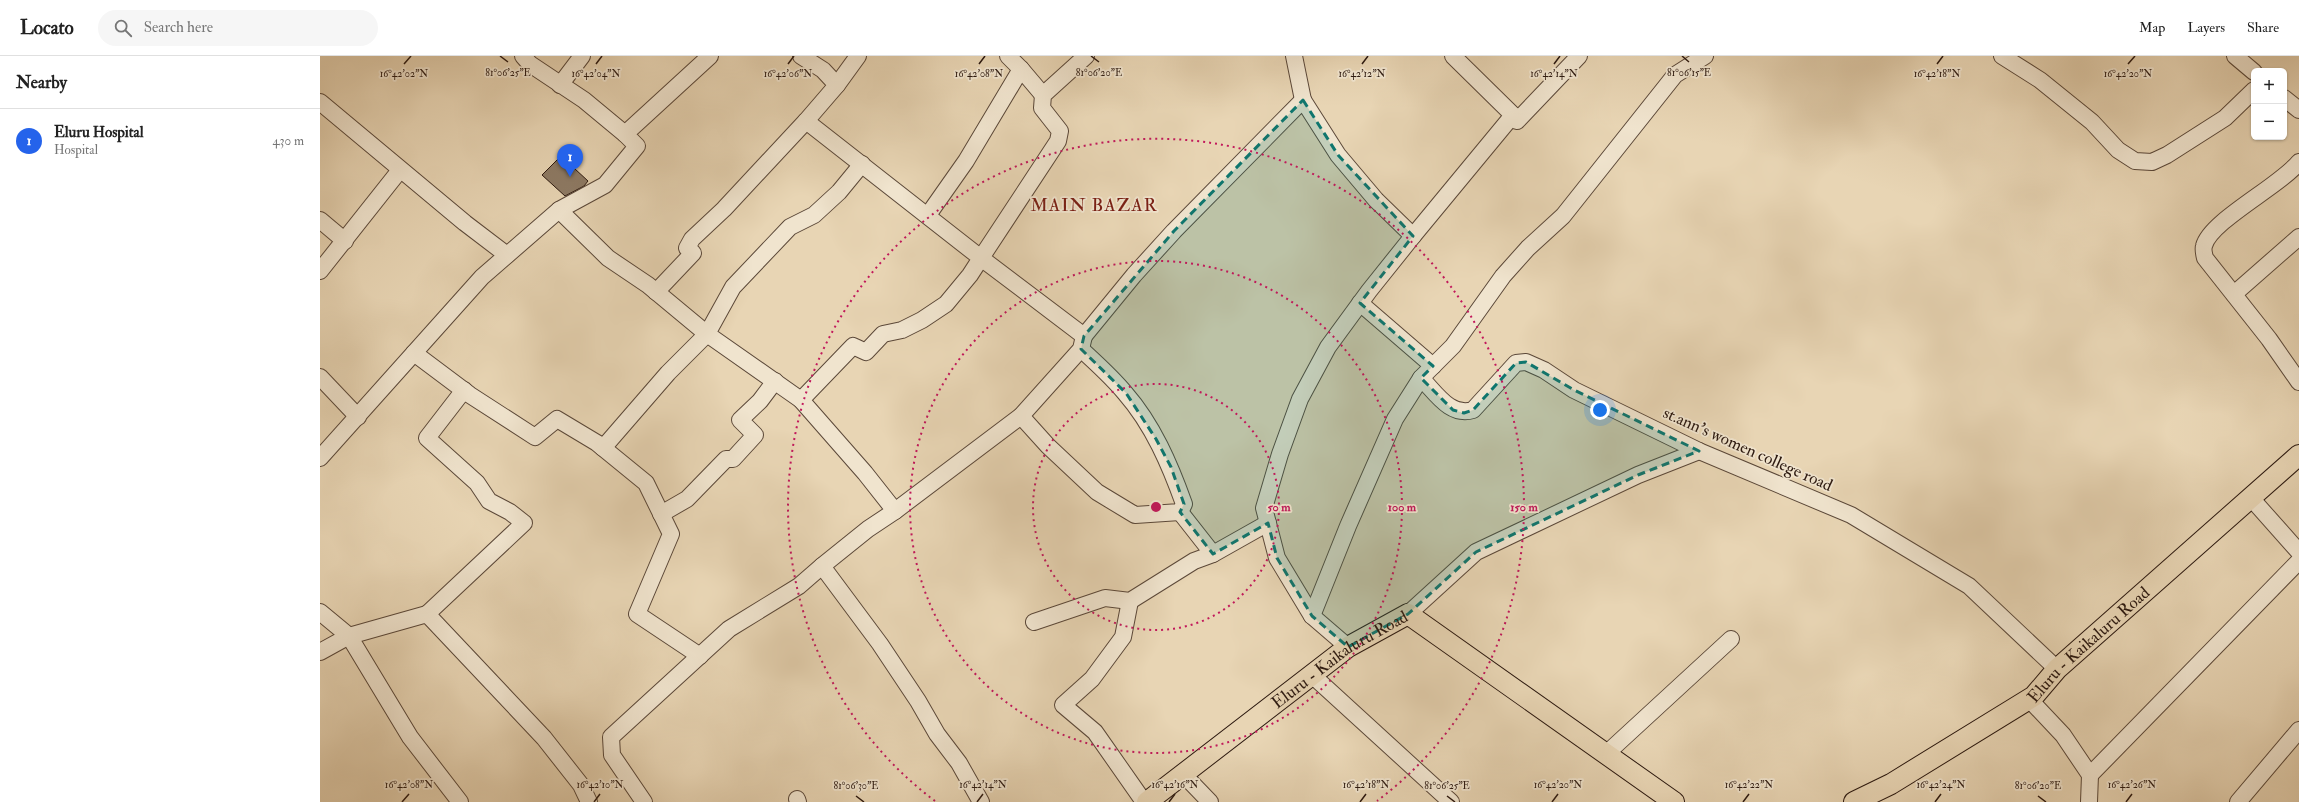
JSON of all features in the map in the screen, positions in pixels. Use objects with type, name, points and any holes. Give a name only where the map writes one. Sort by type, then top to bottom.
[{"type":"main road","name":"Eluru - Kaikaluru Road","points":[[1854,802],[1890,784],[2034,696],[2057,669],[2299,455]]},
{"type":"main road","name":"Eluru - Kaikaluru Road","points":[[1147,802],[1348,647],[1408,614],[1674,802]]},
{"type":"street","points":[[560,85],[582,56]]},
{"type":"street","points":[[625,134],[710,56]]},
{"type":"street","points":[[801,56],[823,70],[837,84]]},
{"type":"street","points":[[656,292],[693,253],[687,248],[692,239],[729,204],[806,121],[858,56]]},
{"type":"street","points":[[1008,56],[1043,95]]},
{"type":"street","points":[[801,400],[853,346],[866,352],[883,334],[902,330],[922,320],[946,304],[970,275],[1058,141],[1060,130],[1042,108],[1043,95],[1086,56]]},
{"type":"street","points":[[1294,56],[1303,100],[1338,155],[1376,200],[1413,236]]},
{"type":"street","points":[[1453,56],[1518,121],[1579,56]]},
{"type":"street","points":[[1312,616],[1348,526],[1395,419],[1427,372],[1453,346],[1503,276],[1528,248],[1563,216],[1675,75],[1705,56]]},
{"type":"street","points":[[2002,56],[2040,80],[2092,122],[2118,150],[2135,161],[2152,162],[2167,155],[2225,118],[2251,93]]},
{"type":"street","points":[[2235,56],[2251,69]]},
{"type":"street","points":[[320,458],[482,276],[559,210],[605,185],[637,146],[584,100],[560,85],[531,59]]},
{"type":"street","points":[[928,215],[966,161],[1021,70]]},
{"type":"street","points":[[644,802],[612,755],[612,737],[730,629],[799,586],[868,529],[895,511],[1021,416],[1083,343],[1134,275],[1174,231],[1236,170],[1303,100]]},
{"type":"street","points":[[2287,100],[2299,110]]},
{"type":"street","points":[[322,109],[507,255]]},
{"type":"street","points":[[1348,647],[1312,616],[1277,558],[1264,508],[1280,454],[1300,399],[1328,347],[1360,303],[1413,236],[1513,115]]},
{"type":"street","points":[[806,121],[928,215],[1083,343],[1126,393],[1156,439],[1171,467],[1184,504],[1180,512]]},
{"type":"street","points":[[2299,162],[2272,187],[2237,210],[2208,237],[2203,247],[2205,258],[2234,294],[2299,382]]},
{"type":"street","points":[[603,448],[668,373],[706,334],[733,287],[790,227],[814,215],[839,192],[862,164]]},
{"type":"street","points":[[320,272],[400,170]]},
{"type":"street","points":[[559,210],[608,258],[656,292],[706,334],[801,400],[865,473],[895,511]]},
{"type":"street","points":[[320,220],[345,241]]},
{"type":"street","points":[[2234,294],[2299,236]]},
{"type":"street","name":"st.ann's women college road","points":[[1360,303],[1427,372],[1453,410],[1464,413],[1473,410],[1516,363],[1526,362],[1544,370],[1574,390],[1699,451],[1851,515],[1969,586],[2057,669]]},
{"type":"street","points":[[414,353],[464,390],[535,437],[557,419],[603,448],[646,483],[671,534],[637,614],[700,656]]},
{"type":"street","points":[[320,377],[358,417]]},
{"type":"street","points":[[661,514],[687,499],[726,458],[733,459],[755,435],[740,420],[760,401],[775,381]]},
{"type":"street","points":[[320,652],[349,636],[427,614],[524,524],[510,512],[489,500],[477,483],[427,438],[464,390]]},
{"type":"street","points":[[1021,416],[1048,446],[1097,492],[1135,515],[1180,512]]},
{"type":"street","points":[[1408,614],[1476,552],[1638,475],[1699,451]]},
{"type":"street","points":[[2251,498],[2299,552]]},
{"type":"street","points":[[1180,512],[1213,554]]},
{"type":"street","points":[[1034,622],[1105,598],[1130,601],[1194,561],[1213,554],[1268,523]]},
{"type":"street","points":[[2090,775],[2299,561]]},
{"type":"street","points":[[822,566],[880,644],[918,701],[937,734],[959,763],[981,802]]},
{"type":"street","points":[[1130,601],[1123,637],[1092,679],[1063,706],[1095,732],[1144,802]]},
{"type":"street","points":[[320,612],[349,636],[410,737],[460,802]]},
{"type":"street","points":[[427,614],[544,738],[581,785],[589,802]]},
{"type":"street","points":[[1606,754],[1731,639]]},
{"type":"street","points":[[1312,675],[1451,802]]},
{"type":"street","points":[[2028,699],[2062,735],[2090,775],[2089,802]]},
{"type":"street","points":[[2238,802],[2299,730]]},
{"type":"street","points":[[1183,774],[1210,802]]},
{"type":"highlighted area","points":[[1303,100],[1338,155],[1413,236],[1360,303],[1433,366],[1421,378],[1453,410],[1464,413],[1473,410],[1516,363],[1526,362],[1574,390],[1699,451],[1638,475],[1476,552],[1408,614],[1348,647],[1312,616],[1277,558],[1268,523],[1213,554],[1180,512],[1184,504],[1171,467],[1156,439],[1126,393],[1081,349],[1084,336],[1174,231]]},
{"type":"building","points":[[561,156],[588,181],[584,186],[565,196],[542,175]]},
{"type":"place","name":"Eluru Hospital","points":[[570,177]]},
{"type":"district","name":"MAIN BAZAR","points":[[1094,205]]}]
